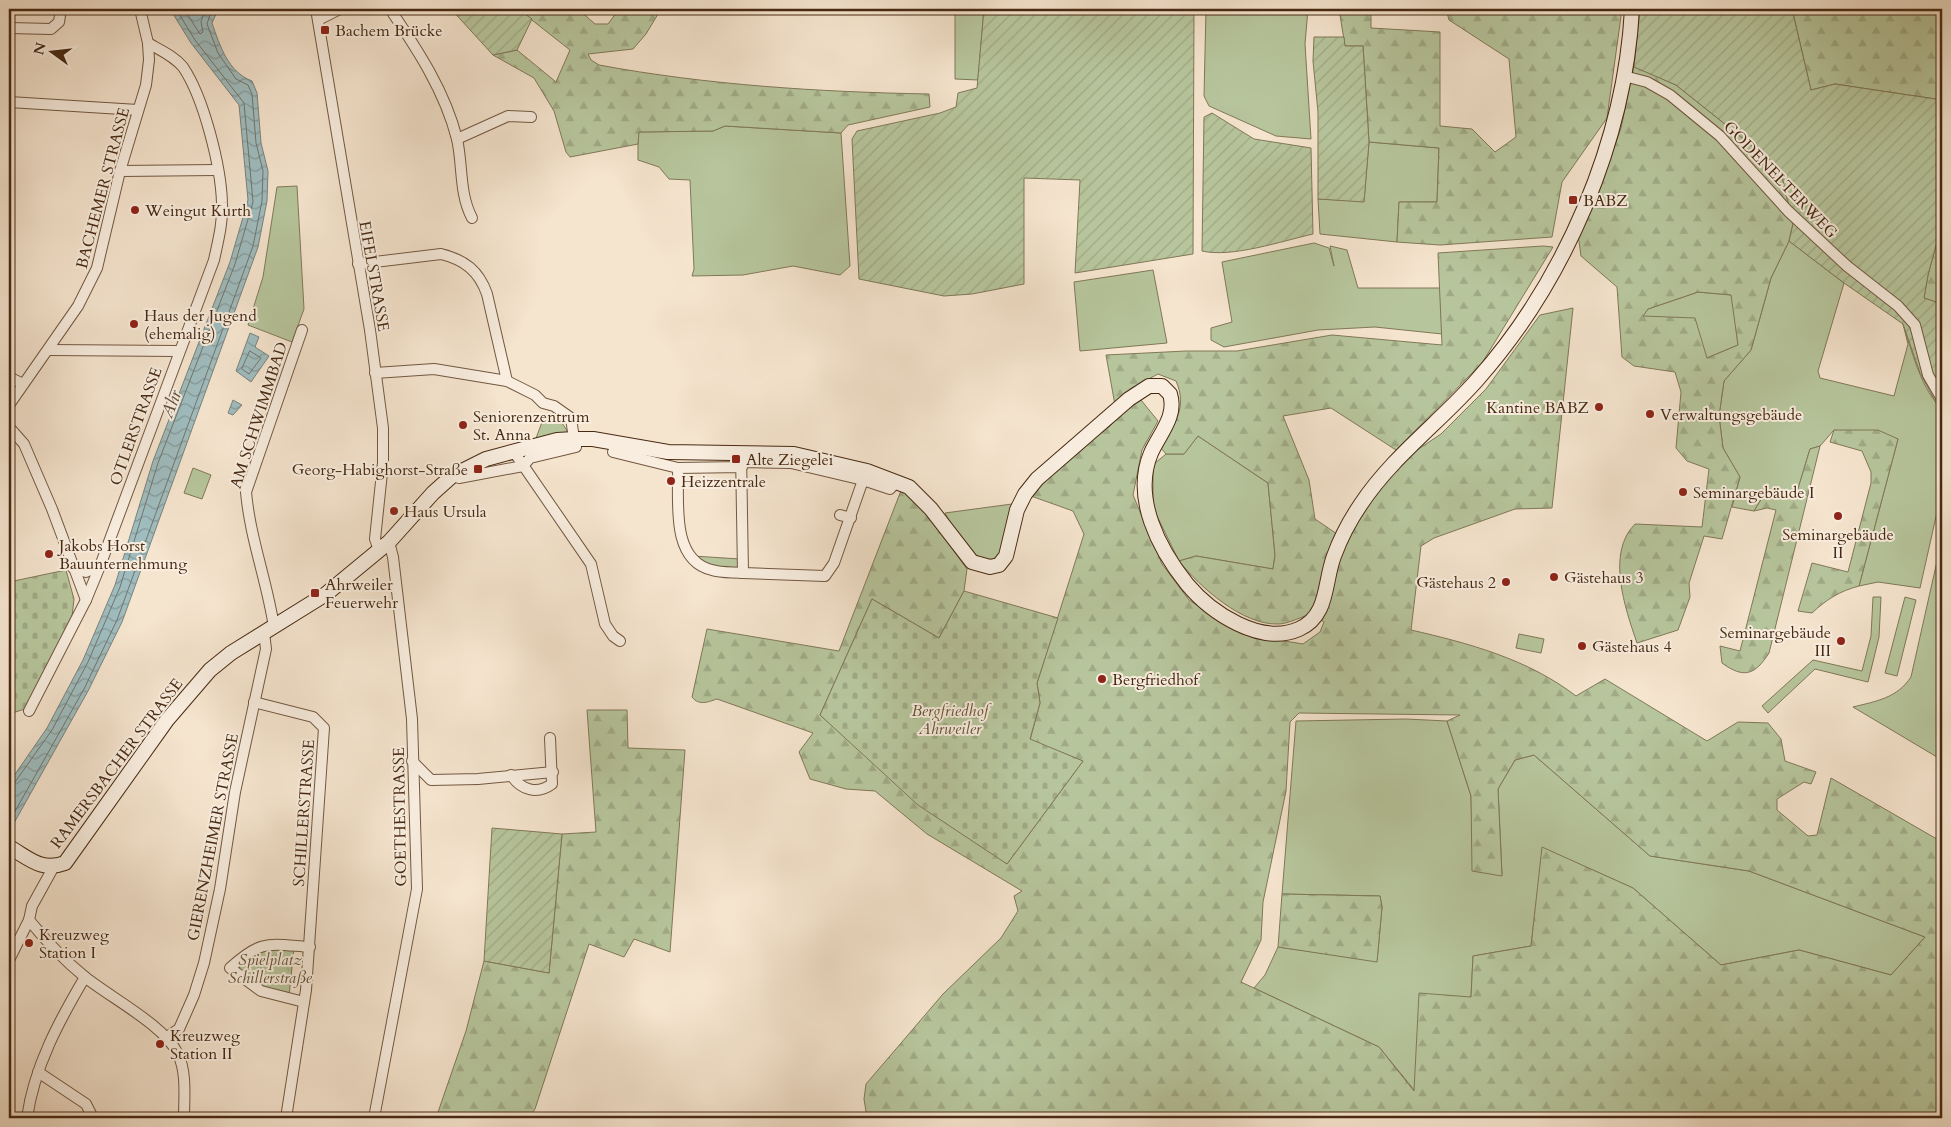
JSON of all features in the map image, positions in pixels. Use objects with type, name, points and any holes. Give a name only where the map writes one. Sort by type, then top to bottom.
[{"type":"main road","points":[[1624,76],[1632,9]]},
{"type":"main road","name":"RAMERSBACHER STRASSE","points":[[9,847],[37,863],[53,868],[64,863],[192,690],[220,662],[326,594],[384,546],[433,493],[452,476],[486,459],[557,440],[575,443],[593,439],[668,452],[741,460],[794,454],[867,471],[909,487],[921,498],[972,562],[982,566],[999,565],[1006,556],[1017,510],[1025,494],[1037,478],[1129,399],[1149,386],[1162,386],[1170,394],[1171,415],[1146,468],[1145,495],[1156,535],[1173,565],[1188,586],[1203,600],[1238,624],[1274,633],[1298,630],[1310,623],[1320,612],[1340,541],[1361,503],[1387,470],[1459,400],[1490,366],[1527,316],[1574,231],[1588,200],[1606,149],[1624,76]]},
{"type":"street","points":[[9,28],[51,29],[59,22],[61,9]]},
{"type":"street","name":"BACHEMER STRASSE","points":[[9,405],[78,306],[97,268],[120,171],[148,69],[148,44],[140,9]]},
{"type":"street","name":"EIFELSTRASSE","points":[[316,9],[376,373],[383,436],[383,462],[375,539],[384,546]]},
{"type":"street","points":[[318,20],[340,9]]},
{"type":"street","points":[[390,9],[427,66],[457,140],[465,204],[472,218]]},
{"type":"street","name":"OTLERSTRASSE","points":[[29,711],[86,600],[100,566],[178,351],[214,260],[221,229],[222,202],[217,170],[207,124],[196,93],[182,66],[166,53],[148,44]]},
{"type":"street","name":"GODENELTERWEG","points":[[1624,76],[1647,82],[1670,95],[1720,136],[1788,211],[1847,266],[1898,306],[1915,325],[1928,375],[1942,399]]},
{"type":"street","points":[[9,102],[138,110]]},
{"type":"street","points":[[457,140],[508,116],[531,117]]},
{"type":"street","points":[[120,171],[217,170]]},
{"type":"street","points":[[358,264],[441,254],[453,257],[471,267],[482,281],[487,294],[507,381]]},
{"type":"street","name":"AM SCHWIMMBAD","points":[[269,630],[268,590],[248,518],[246,492],[302,330]]},
{"type":"street","points":[[49,350],[178,351]]},
{"type":"street","points":[[376,373],[434,369],[507,381],[535,395],[544,403],[554,406],[571,418],[575,443],[530,458],[523,466],[460,478],[452,476]]},
{"type":"street","points":[[9,377],[24,384]]},
{"type":"street","points":[[9,428],[24,444],[52,509],[86,600]]},
{"type":"street","points":[[514,452],[591,564],[605,624],[613,636],[620,640]]},
{"type":"street","points":[[613,452],[678,468],[741,460],[744,462],[791,464],[863,480],[890,489],[897,481]]},
{"type":"street","points":[[741,460],[743,572]]},
{"type":"street","points":[[678,468],[674,496],[681,538],[691,557],[704,568],[713,571],[825,576],[834,563],[863,480]]},
{"type":"street","points":[[840,515],[851,518]]},
{"type":"street","name":"GOETHESTRASSE","points":[[374,1118],[417,889],[412,719],[393,557],[384,546]]},
{"type":"street","points":[[73,568],[86,572],[100,566]]},
{"type":"street","name":"GIERENZHEIMER STRASSE","points":[[167,1037],[179,1029],[194,995],[204,963],[220,889],[234,792],[269,630]]},
{"type":"street","name":"SCHILLERSTRASSE","points":[[254,702],[314,717],[324,728],[310,947],[304,1002],[286,1118]]},
{"type":"street","points":[[511,775],[517,785],[528,790],[545,789],[552,784],[553,772],[550,738]]},
{"type":"street","points":[[412,761],[431,780]]},
{"type":"street","points":[[415,786],[424,785],[431,780],[553,772]]},
{"type":"street","name":"RAMERSBACHER STRASSE","points":[[9,960],[29,920],[35,900],[53,868]]},
{"type":"street","points":[[29,920],[48,943],[85,977],[167,1037],[178,1055],[183,1076],[184,1118]]},
{"type":"street","points":[[304,1002],[261,991],[230,968],[250,951],[266,944],[310,947]]},
{"type":"street","points":[[27,1118],[38,1072],[67,1008],[85,977]]},
{"type":"street","points":[[38,1072],[86,1104],[93,1118]]},
{"type":"green space","points":[[451,9],[518,9],[532,19],[517,50],[493,55]]},
{"type":"green space","points":[[518,9],[578,9],[595,24],[608,24],[619,9],[727,9],[686,10],[658,14],[646,34],[633,49],[588,54],[591,60],[599,65],[681,78],[805,89],[929,94],[930,107],[848,125],[841,133],[725,126],[713,131],[639,132],[638,144],[570,157],[566,152],[554,111],[534,78],[493,55],[517,50],[556,82],[570,50]]},
{"type":"green space","points":[[955,9],[984,9],[978,80],[955,79]]},
{"type":"green space","points":[[984,9],[1194,9],[1193,254],[1075,273],[1080,180],[1024,178],[1024,284],[972,294],[944,296],[859,279],[852,139],[857,131],[940,113],[956,107],[958,93],[977,88]]},
{"type":"green space","points":[[1206,9],[1308,9],[1305,44],[1311,139],[1276,136],[1209,106],[1204,96]]},
{"type":"green space","points":[[1339,9],[1371,9],[1371,28],[1440,32],[1440,126],[1472,129],[1495,152],[1516,137],[1509,59],[1449,20],[1446,9],[1622,9],[1607,118],[1562,182],[1552,237],[1440,245],[1397,242],[1399,202],[1437,202],[1439,148],[1369,142],[1363,46],[1345,46]]},
{"type":"green space","points":[[1640,9],[1792,9],[1811,90],[1835,84],[1942,100],[1942,223],[1924,298],[1942,304],[1942,407],[1936,403],[1920,373],[1903,324],[1844,283],[1789,241],[1793,224],[1780,168],[1676,85],[1634,67]]},
{"type":"green space","points":[[1792,9],[1942,9],[1942,100],[1835,84],[1811,90]]},
{"type":"green space","points":[[1314,37],[1344,37],[1345,46],[1363,46],[1369,142],[1364,202],[1318,199],[1318,112],[1313,61]]},
{"type":"green space","points":[[1634,66],[1676,85],[1780,168],[1793,224],[1789,241],[1771,278],[1751,350],[1724,381],[1719,416],[1723,448],[1740,477],[1722,539],[1704,536],[1689,583],[1690,597],[1678,630],[1637,643],[1623,598],[1621,581],[1621,550],[1626,536],[1635,524],[1702,527],[1709,469],[1687,461],[1676,448],[1681,392],[1675,372],[1634,366],[1622,357],[1617,287],[1581,256],[1578,234],[1592,208],[1621,128]],"holes":[[[1698,292],[1731,295],[1738,345],[1707,358],[1695,318],[1643,316],[1648,309]]]},
{"type":"green space","points":[[1212,113],[1254,139],[1311,148],[1313,234],[1242,251],[1214,253],[1202,251],[1204,117]]},
{"type":"green space","points":[[725,126],[841,133],[850,266],[840,275],[793,266],[743,275],[692,276],[694,269],[690,180],[669,179],[659,167],[638,160],[638,132],[713,131]]},
{"type":"green space","points":[[1369,142],[1439,148],[1437,202],[1399,202],[1397,242],[1320,234],[1318,199],[1364,201]]},
{"type":"green space","points":[[297,186],[304,309],[292,342],[248,325],[263,277],[277,187]]},
{"type":"green space","points":[[1942,223],[1942,304],[1924,298]]},
{"type":"green space","points":[[1789,241],[1844,283],[1818,371],[1820,378],[1894,396],[1908,344],[1903,324],[1923,381],[1935,401],[1942,407],[1942,490],[1920,588],[1878,582],[1859,586],[1898,439],[1834,430],[1820,446],[1810,449],[1797,492],[1762,498],[1754,511],[1732,507],[1740,477],[1723,448],[1719,416],[1724,381],[1751,350],[1771,278]]},
{"type":"green space","points":[[1314,243],[1329,248],[1334,266],[1330,246],[1347,250],[1358,288],[1440,288],[1442,334],[1375,327],[1318,330],[1224,347],[1211,340],[1211,328],[1232,322],[1222,262]]},
{"type":"green space","points":[[1543,246],[1553,247],[1482,363],[1396,450],[1331,408],[1283,416],[1309,480],[1315,519],[1337,534],[1321,593],[1308,615],[1282,624],[1264,623],[1250,618],[1223,603],[1198,582],[1179,561],[1196,556],[1273,569],[1275,555],[1268,483],[1198,436],[1184,454],[1166,454],[1161,448],[1175,423],[1180,408],[1181,399],[1176,381],[1158,374],[1130,389],[1115,405],[1106,355],[1186,351],[1237,351],[1332,335],[1442,345],[1438,253]]},
{"type":"green space","points":[[1153,270],[1167,343],[1080,351],[1074,282]]},
{"type":"green space","points":[[1698,292],[1732,295],[1738,345],[1707,358],[1642,316],[1648,309]]},
{"type":"green space","points":[[1573,308],[1552,508],[1515,509],[1434,538],[1421,546],[1411,630],[1476,647],[1518,662],[1557,683],[1576,696],[1605,679],[1707,741],[1738,722],[1768,723],[1781,739],[1785,761],[1816,772],[1811,784],[1804,782],[1777,799],[1777,810],[1808,836],[1817,835],[1831,778],[1942,842],[1942,1118],[867,1118],[864,1099],[866,1084],[943,994],[1001,938],[1018,911],[1014,896],[1022,891],[927,834],[875,791],[846,789],[810,779],[799,752],[813,733],[717,699],[704,702],[695,700],[692,697],[707,629],[839,651],[902,488],[924,510],[967,569],[964,591],[939,638],[872,599],[820,715],[873,762],[1007,864],[1083,761],[1030,740],[1040,703],[1037,683],[1084,534],[1073,511],[1031,496],[1072,453],[1109,427],[1137,399],[1141,400],[1158,421],[1142,450],[1133,495],[1162,564],[1189,600],[1242,634],[1303,644],[1320,632],[1324,622],[1321,620],[1334,565],[1371,497],[1402,460],[1441,434],[1486,389],[1540,315]],"holes":[[[1299,713],[1460,715],[1447,721],[1471,796],[1472,871],[1502,876],[1498,789],[1515,760],[1534,755],[1650,856],[1749,871],[1925,937],[1891,975],[1799,950],[1721,965],[1633,888],[1542,847],[1531,946],[1473,956],[1471,997],[1419,993],[1414,1091],[1379,1047],[1241,982],[1261,940],[1263,902],[1286,791],[1290,722]]]},
{"type":"green space","points":[[545,414],[558,422],[560,420],[568,432],[535,441]]},
{"type":"green space","points":[[1834,430],[1878,430],[1898,439],[1859,586],[1834,596],[1812,613],[1798,611],[1812,563],[1848,572],[1871,483],[1871,472],[1862,451],[1830,442]]},
{"type":"green space","points":[[1198,436],[1268,483],[1275,555],[1273,569],[1196,556],[1179,561],[1153,508],[1153,468],[1154,464],[1166,454],[1184,454]]},
{"type":"green space","points":[[1820,446],[1769,653],[1754,670],[1743,673],[1737,671],[1722,663],[1720,646],[1740,651],[1776,510],[1767,508],[1754,511],[1762,498],[1797,492],[1810,449]]},
{"type":"green space","points":[[193,468],[211,475],[202,499],[184,493]]},
{"type":"green space","points":[[1012,504],[1001,554],[993,560],[985,560],[968,548],[945,513]]},
{"type":"green space","points":[[1942,539],[1942,760],[1853,707],[1886,698],[1899,690],[1911,677]]},
{"type":"green space","points":[[693,556],[740,559],[740,571],[713,569]]},
{"type":"green space","points":[[66,570],[74,599],[72,617],[28,708],[9,714],[9,582]]},
{"type":"green space","name":"Bergfriedhof Ahrweiler","points":[[964,591],[1058,618],[1037,683],[1040,703],[1030,739],[1083,761],[1007,864],[918,805],[820,715],[872,599],[939,638]]},
{"type":"green space","points":[[1873,597],[1881,597],[1879,637],[1868,682],[1815,669],[1768,713],[1762,706],[1813,660],[1862,671],[1871,636]]},
{"type":"green space","points":[[1905,597],[1916,600],[1897,676],[1885,673]]},
{"type":"green space","points":[[1519,634],[1544,639],[1541,653],[1516,648]]},
{"type":"green space","points":[[587,710],[627,710],[628,748],[685,750],[670,952],[634,939],[624,957],[589,944],[535,1109],[528,1118],[436,1118],[466,1031],[484,961],[549,973],[562,834],[596,832]]},
{"type":"green space","points":[[1406,719],[1447,721],[1471,796],[1473,871],[1502,875],[1498,789],[1515,760],[1534,755],[1650,856],[1749,871],[1925,937],[1891,975],[1799,950],[1721,965],[1633,888],[1543,848],[1531,946],[1473,956],[1471,997],[1415,1091],[1379,1047],[1254,988],[1265,975],[1278,947],[1377,961],[1382,907],[1380,896],[1282,894],[1296,721]]},
{"type":"green space","points":[[492,828],[562,834],[549,973],[484,961]]},
{"type":"green space","points":[[1282,894],[1380,896],[1382,907],[1377,962],[1278,947]]},
{"type":"green space","name":"Spielplatz Schillerstraße","points":[[294,948],[289,996],[260,986],[236,965],[255,951]]},
{"type":"water","points":[[170,9],[216,9],[217,12],[212,23],[222,49],[231,65],[244,77],[252,81],[257,93],[261,143],[268,171],[267,201],[258,247],[122,622],[88,691],[9,832],[9,783],[47,728],[83,660],[115,585],[153,461],[230,262],[248,200],[239,105],[191,43]]},
{"type":"water","points":[[250,333],[259,337],[255,347],[269,356],[251,382],[236,371]]},
{"type":"water","points":[[233,400],[242,405],[233,415],[228,413]]},
{"type":"place","name":"Bachem Brücke","points":[[325,30]]},
{"type":"place","name":"BABZ","points":[[1573,200]]},
{"type":"place","name":"Weingut Kurth","points":[[135,210]]},
{"type":"place","name":"Haus der Jugend (ehemalig)","points":[[134,324]]},
{"type":"place","name":"Kantine BABZ","points":[[1599,407]]},
{"type":"place","name":"Verwaltungsgebäude","points":[[1650,414]]},
{"type":"place","name":"Seniorenzentrum St. Anna","points":[[463,425]]},
{"type":"place","name":"Alte Ziegelei","points":[[736,459]]},
{"type":"place","name":"Georg-Habighorst-Straße","points":[[478,469]]},
{"type":"place","name":"Heizzentrale","points":[[671,481]]},
{"type":"place","name":"Seminargebäude I","points":[[1683,492]]},
{"type":"place","name":"Haus Ursula","points":[[394,511]]},
{"type":"place","name":"Seminargebäude II","points":[[1838,516]]},
{"type":"place","name":"Jakobs Horst Bauunternehmung","points":[[49,554]]},
{"type":"place","name":"Gästehaus 3","points":[[1554,577]]},
{"type":"place","name":"Gästehaus 2","points":[[1506,582]]},
{"type":"place","name":"Ahrweiler Feuerwehr","points":[[315,593]]},
{"type":"place","name":"Seminargebäude III","points":[[1841,641]]},
{"type":"place","name":"Gästehaus 4","points":[[1582,646]]},
{"type":"place","name":"Bergfriedhof","points":[[1102,679]]},
{"type":"place","name":"Kreuzweg Station I","points":[[29,943]]},
{"type":"place","name":"Kreuzweg Station II","points":[[160,1044]]},
{"type":"water label","name":"Ahr","points":[[171,404]]}]
